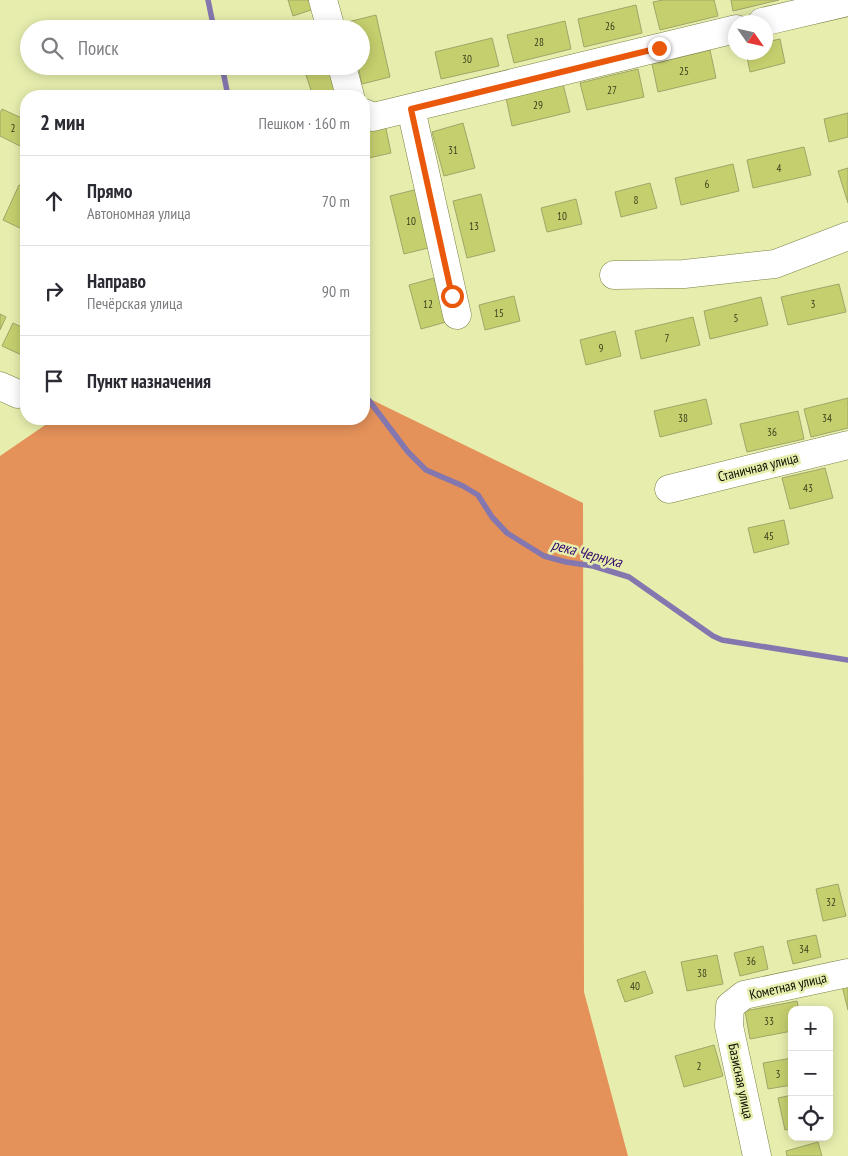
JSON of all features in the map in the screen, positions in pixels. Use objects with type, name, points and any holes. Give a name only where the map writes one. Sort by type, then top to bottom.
[{"type":"street","points":[[323,0],[329,20]]},
{"type":"street","points":[[773,20],[844,8]]},
{"type":"street","points":[[370,116],[373,117],[411,109],[728,31]]},
{"type":"street","points":[[344,75],[348,90]]},
{"type":"street","points":[[411,109],[457,315]]},
{"type":"street","points":[[614,275],[684,274],[775,264],[848,236]]},
{"type":"street","name":"Станичная улица","points":[[669,489],[848,445]]},
{"type":"street","name":"Кометная улица","points":[[730,1006],[744,996],[848,973]]},
{"type":"street","name":"Базисная улица","points":[[730,1006],[729,1026],[757,1156]]},
{"type":"shaded area","points":[[370,399],[583,503],[584,992],[628,1156],[0,1156],[0,456],[45,425],[370,425]]},
{"type":"building","points":[[288,0],[315,0],[317,8],[293,16]]},
{"type":"building","points":[[663,0],[714,0],[718,16],[660,30],[653,2]]},
{"type":"building","points":[[731,0],[779,0],[733,11]]},
{"type":"building","points":[[636,5],[642,33],[584,47],[578,19]]},
{"type":"building","points":[[376,15],[390,77],[362,84],[360,75],[370,75],[370,20],[356,20]]},
{"type":"building","points":[[565,21],[571,49],[514,63],[507,35]]},
{"type":"building","points":[[492,38],[499,66],[441,79],[435,52]]},
{"type":"building","points":[[780,39],[785,63],[750,72],[748,60],[773,60],[773,40]]},
{"type":"building","points":[[710,50],[716,78],[658,92],[652,64]]},
{"type":"building","points":[[638,69],[644,97],[587,110],[580,83]]},
{"type":"building","points":[[306,75],[333,75],[338,90],[311,90]]},
{"type":"building","points":[[563,84],[570,112],[512,126],[506,98]]},
{"type":"building","points":[[2,109],[20,117],[20,146],[0,136],[0,113]]},
{"type":"building","points":[[848,113],[848,137],[829,142],[824,119]]},
{"type":"building","points":[[463,123],[475,168],[444,176],[432,132]]},
{"type":"building","points":[[385,124],[391,153],[370,158],[370,128]]},
{"type":"building","points":[[804,147],[811,175],[753,188],[747,160]]},
{"type":"building","points":[[733,164],[739,191],[681,205],[675,178]]},
{"type":"building","points":[[848,168],[848,203],[838,171]]},
{"type":"building","points":[[650,183],[657,208],[621,217],[615,192]]},
{"type":"building","points":[[19,185],[20,228],[3,220]]},
{"type":"building","points":[[418,189],[432,247],[404,254],[390,196]]},
{"type":"building","points":[[481,194],[495,251],[467,258],[453,201]]},
{"type":"building","points":[[576,199],[582,224],[547,232],[541,208]]},
{"type":"building","points":[[434,278],[446,322],[421,329],[409,285]]},
{"type":"building","points":[[839,284],[846,312],[788,325],[781,297]]},
{"type":"building","points":[[514,296],[520,321],[485,330],[479,305]]},
{"type":"building","points":[[761,297],[768,325],[710,339],[704,311]]},
{"type":"building","points":[[0,314],[6,317],[0,330]]},
{"type":"building","points":[[693,317],[700,345],[641,359],[635,331]]},
{"type":"building","points":[[13,323],[20,326],[20,354],[2,346]]},
{"type":"building","points":[[615,331],[621,356],[586,365],[580,340]]},
{"type":"building","points":[[848,398],[848,428],[811,437],[804,409]]},
{"type":"building","points":[[706,399],[712,424],[660,437],[654,411]]},
{"type":"building","points":[[798,411],[804,439],[747,452],[740,424]]},
{"type":"building","points":[[825,468],[833,498],[790,509],[782,478]]},
{"type":"building","points":[[784,520],[789,544],[754,553],[748,528]]},
{"type":"building","points":[[838,884],[846,916],[823,921],[816,889]]},
{"type":"building","points":[[816,935],[821,957],[793,964],[787,941]]},
{"type":"building","points":[[763,946],[768,969],[740,976],[734,953]]},
{"type":"building","points":[[717,955],[723,984],[687,991],[681,962]]},
{"type":"building","points":[[645,971],[653,993],[625,1002],[617,980]]},
{"type":"building","points":[[848,985],[848,1010],[842,986]]},
{"type":"building","points":[[797,1001],[798,1006],[788,1006],[788,1032],[750,1039],[745,1011]]},
{"type":"building","points":[[714,1045],[723,1076],[684,1087],[675,1056]]},
{"type":"building","points":[[788,1059],[788,1086],[768,1089],[763,1063]]},
{"type":"building","points":[[788,1096],[788,1130],[785,1130],[778,1098]]},
{"type":"building","points":[[818,1142],[822,1156],[787,1156],[786,1151]]},
{"type":"waterway","name":"река Чернуха","points":[[208,0],[212,20]]},
{"type":"waterway","name":"река Чернуха","points":[[224,75],[227,90]]},
{"type":"waterway","name":"река Чернуха","points":[[370,402],[408,452],[426,470],[463,486],[478,495],[492,517],[507,533],[544,556],[593,566],[629,577],[713,636],[722,640],[848,660]]},
{"type":"route","points":[[452,296],[411,109],[659,48]]}]
